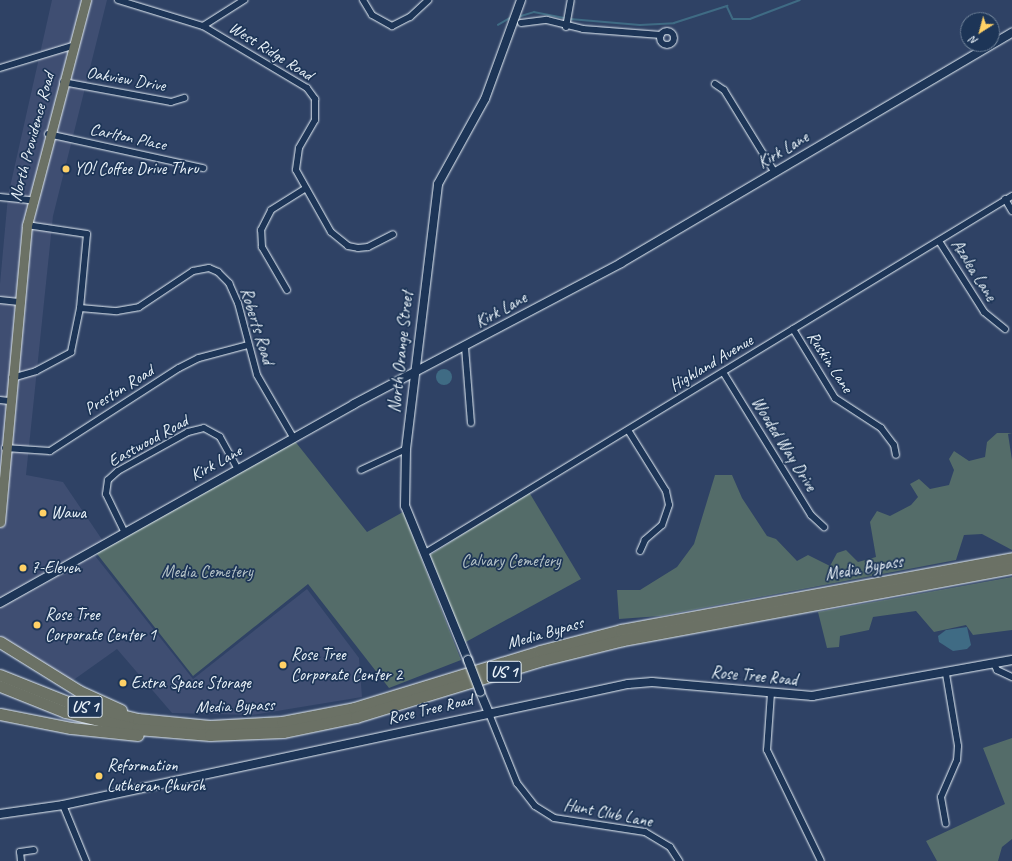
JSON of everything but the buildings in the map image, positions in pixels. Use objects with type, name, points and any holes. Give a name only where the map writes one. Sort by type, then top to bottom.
[{"type":"highway","name":"Media Bypass","points":[[0,675],[85,707],[174,723],[246,725],[317,716],[607,633],[1012,558]]},
{"type":"highway","name":"Media Bypass","points":[[0,686],[100,722],[155,731],[210,735],[264,734],[319,726],[616,641],[1012,568]]},
{"type":"highway","points":[[0,642],[5,649],[103,703],[174,723]]},
{"type":"highway","points":[[2,716],[93,731],[153,736],[210,735]]},
{"type":"main road","name":"North Providence Road","points":[[0,522],[5,448],[5,401],[12,378],[27,225],[48,134],[86,0]]},
{"type":"street","name":"West Ridge Road","points":[[118,0],[203,26],[299,82],[315,99],[315,120],[297,155],[296,170],[331,232],[348,246],[368,247],[393,234]]},
{"type":"street","points":[[203,26],[244,0]]},
{"type":"street","points":[[363,0],[372,15],[392,26],[410,17],[428,0]]},
{"type":"street","name":"North Orange Street","points":[[488,711],[405,506],[406,449],[413,372],[438,184],[485,99],[521,0]]},
{"type":"street","points":[[567,24],[571,0]]},
{"type":"street","points":[[521,23],[547,20],[567,24],[661,35]]},
{"type":"street","name":"Kirk Lane","points":[[0,603],[237,468],[413,372],[465,347],[621,263],[1012,33]]},
{"type":"street","points":[[0,68],[72,46]]},
{"type":"street","name":"Oakview Drive","points":[[63,82],[171,102],[184,98]]},
{"type":"street","points":[[714,84],[724,90],[775,172]]},
{"type":"street","name":"Carlton Place","points":[[48,134],[203,168]]},
{"type":"street","points":[[287,290],[262,247],[261,230],[271,210],[305,188]]},
{"type":"street","name":"Highland Avenue","points":[[425,553],[1012,196]]},
{"type":"street","points":[[0,197],[32,200]]},
{"type":"street","points":[[1005,200],[1012,210]]},
{"type":"street","points":[[12,378],[36,371],[72,352],[80,308],[87,234],[27,225]]},
{"type":"street","name":"Azalea Lane","points":[[939,241],[980,308],[1005,329]]},
{"type":"street","name":"Roberts Road","points":[[80,308],[117,311],[139,307],[193,270],[209,268],[224,276],[235,295],[248,345],[261,384],[293,438]]},
{"type":"street","points":[[0,300],[19,302]]},
{"type":"street","name":"Ruskin Lane","points":[[793,329],[835,398],[880,428],[894,445],[896,455]]},
{"type":"street","name":"Preston Road","points":[[5,448],[50,451],[179,368],[248,345]]},
{"type":"street","points":[[465,347],[472,422]]},
{"type":"street","name":"Wooded Way Drive","points":[[723,372],[811,515],[824,527]]},
{"type":"street","name":"Eastwood Road","points":[[124,531],[106,494],[108,480],[118,471],[192,430],[204,428],[220,437],[237,468]]},
{"type":"street","points":[[628,430],[666,491],[669,505],[662,525],[645,540],[640,551]]},
{"type":"street","points":[[361,470],[406,449]]},
{"type":"street","name":"Rose Tree Road","points":[[0,814],[63,805],[488,711],[644,682],[771,694],[812,696],[946,674],[1012,660]]},
{"type":"street","points":[[994,664],[997,670],[1012,677]]},
{"type":"street","points":[[946,674],[958,746],[957,760],[941,797],[946,824]]},
{"type":"street","points":[[771,694],[767,750],[821,861]]},
{"type":"street","name":"Hunt Club Lane","points":[[488,711],[517,783],[535,806],[554,818],[645,832],[670,847],[679,861]]},
{"type":"street","points":[[63,805],[86,861]]},
{"type":"street","points":[[21,861],[20,852],[34,850]]},
{"type":"shaded area","points":[[52,0],[107,0],[53,216],[26,475],[63,482],[103,541],[92,552],[193,679],[307,589],[359,658],[362,697],[252,715],[172,713],[117,649],[72,681],[0,637],[0,284],[8,196]]},
{"type":"shaded area","points":[[441,369],[447,369],[452,374],[450,383],[447,385],[441,385],[436,380],[436,374]]},
{"type":"shaded area","points":[[967,627],[971,645],[967,649],[953,651],[939,642],[938,636],[946,630]]},
{"type":"green space","points":[[997,433],[1012,433],[1008,434],[1012,460],[1012,550],[982,534],[964,535],[956,560],[660,616],[619,619],[617,590],[640,590],[677,567],[694,544],[715,475],[732,475],[742,498],[767,536],[776,539],[797,561],[808,555],[830,566],[837,553],[846,550],[858,562],[876,557],[870,522],[877,511],[890,516],[911,505],[918,497],[910,484],[919,479],[930,489],[949,485],[954,470],[949,459],[954,451],[969,461],[985,457],[987,442]]},
{"type":"green space","name":"Media Cemetery","points":[[294,440],[367,532],[403,512],[461,660],[389,688],[308,584],[193,676],[94,550]]},
{"type":"green space","name":"Calvary Cemetery","points":[[529,492],[581,579],[464,643],[430,555]]},
{"type":"green space","points":[[1012,577],[1012,630],[973,635],[966,625],[934,632],[916,611],[873,617],[869,630],[840,636],[839,647],[827,648],[818,612]]},
{"type":"green space","points":[[1012,738],[1012,839],[1002,847],[998,861],[937,861],[926,841],[1005,804],[983,748]]},
{"type":"waterway","points":[[570,19],[640,25],[674,23],[727,6],[733,19],[750,19],[800,0]]},
{"type":"waterway","points":[[518,17],[534,12],[566,18]]},
{"type":"waterway","points":[[498,25],[512,17]]},
{"type":"place","name":"YO! Coffee Drive Thru","points":[[66,169]]},
{"type":"place","name":"Wawa","points":[[43,513]]},
{"type":"place","name":"7-Eleven","points":[[23,568]]},
{"type":"place","name":"Rose Tree Corporate Center 1","points":[[37,625]]},
{"type":"place","name":"Rose Tree Corporate Center 2","points":[[283,665]]},
{"type":"place","name":"Extra Space Storage","points":[[123,683]]},
{"type":"place","name":"Reformation Lutheran Church","points":[[99,776]]}]
